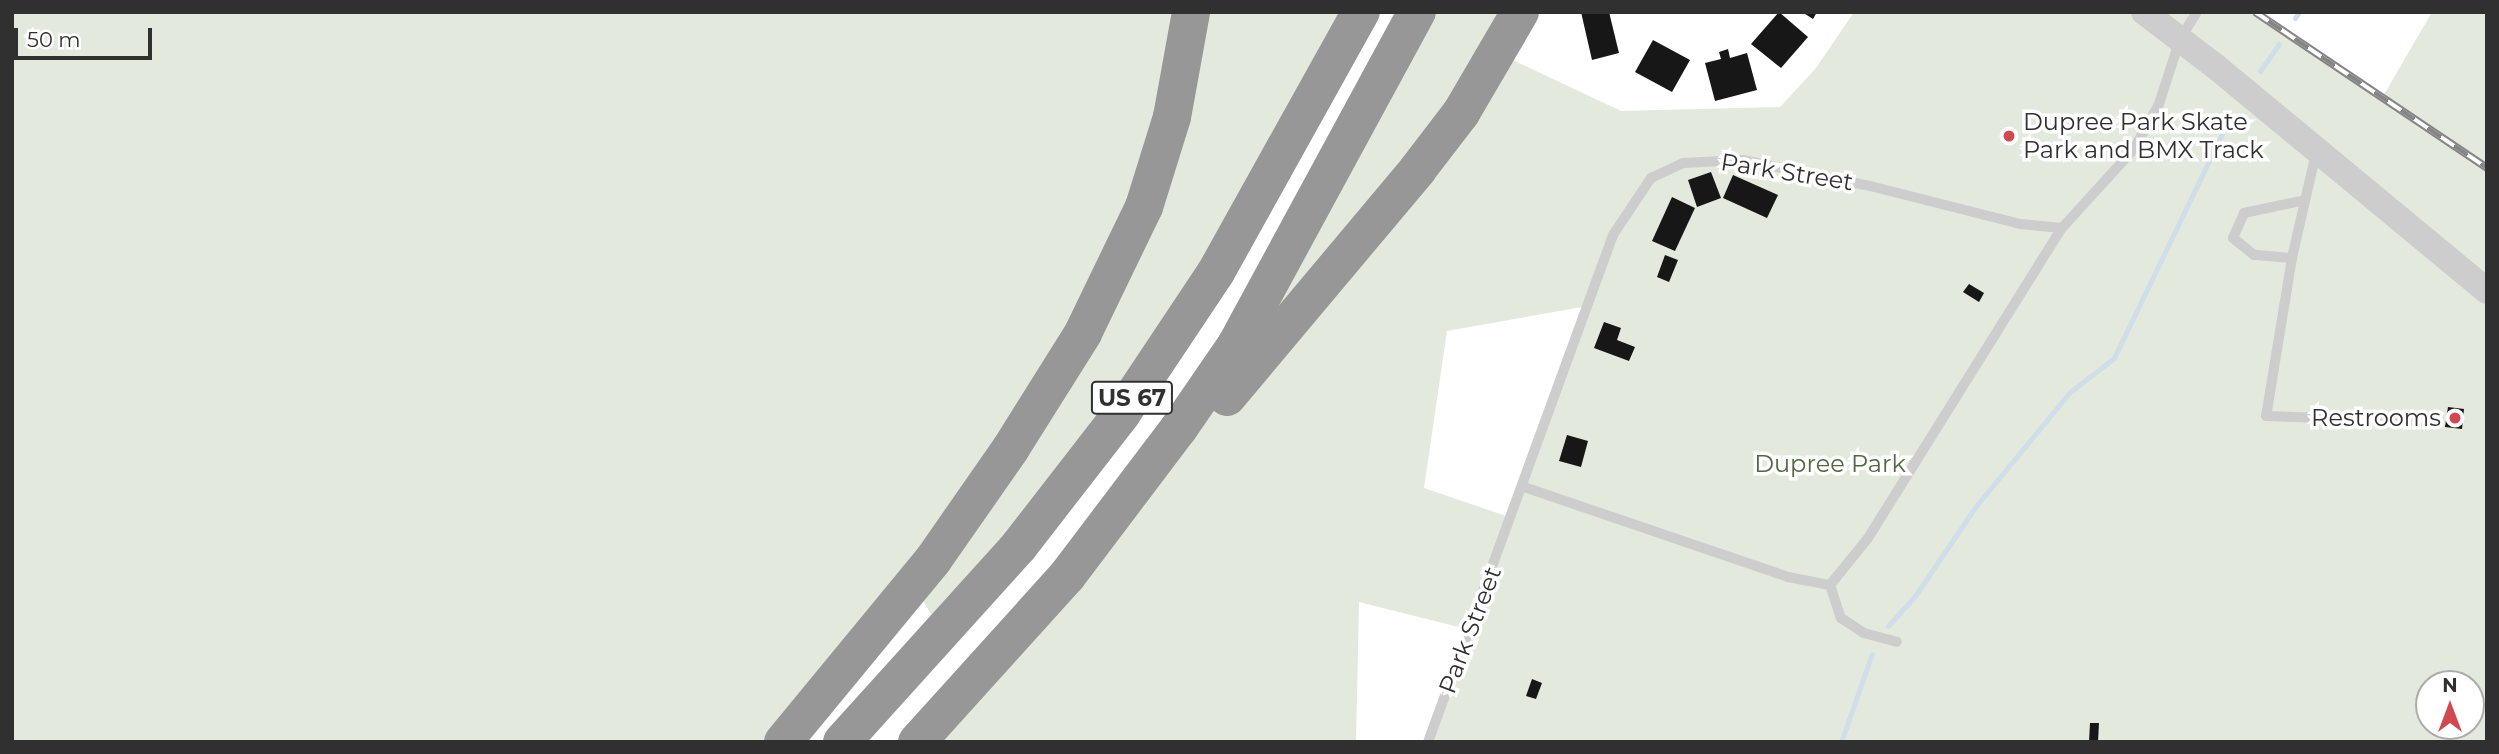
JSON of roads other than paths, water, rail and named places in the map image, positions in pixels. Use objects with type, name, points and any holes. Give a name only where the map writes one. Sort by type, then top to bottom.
[{"type":"highway","points":[[783,742],[933,559],[1011,448],[1083,333],[1152,184],[1172,117],[1191,12]]},
{"type":"highway","name":"US 67","points":[[842,742],[1019,546],[1122,413],[1222,261],[1361,12]]},
{"type":"highway","name":"US 67","points":[[917,742],[1119,510],[1236,345],[1417,12]]},
{"type":"highway","points":[[1119,510],[1211,416],[1418,169],[1461,113],[1520,12]]},
{"type":"street","points":[[2144,12],[2487,291]]},
{"type":"lane","points":[[1830,585],[1868,538],[2062,228],[2134,149],[2159,104],[2180,39],[2197,12]]},
{"type":"lane","points":[[2316,150],[2292,258],[2266,416],[2420,421]]},
{"type":"lane","name":"Park Street","points":[[1428,742],[1524,487],[1614,235],[1640,190],[1663,170],[1694,161],[1742,160],[1870,186],[2020,224],[2062,228]]},
{"type":"lane","points":[[2292,258],[2254,255],[2233,238],[2244,213],[2305,200]]},
{"type":"lane","points":[[1524,487],[1788,577],[1830,585]]},
{"type":"lane","points":[[1830,585],[1841,618],[1864,633],[1897,642]]},
{"type":"waterway","points":[[2295,18],[2299,12]]},
{"type":"waterway","points":[[2260,71],[2279,44]]},
{"type":"waterway","points":[[1888,626],[1915,596],[1976,506],[2070,392],[2114,358],[2231,115]]},
{"type":"waterway","points":[[1841,742],[1872,654]]},
{"type":"railway","points":[[2255,12],[2487,168]]},
{"type":"place","name":"Dupree Park Skate Park and BMX Track","points":[[2009,136]]},
{"type":"place","name":"Restrooms","points":[[2455,418]]},
{"type":"park label","name":"Dupree Park","points":[[1830,464]]}]
